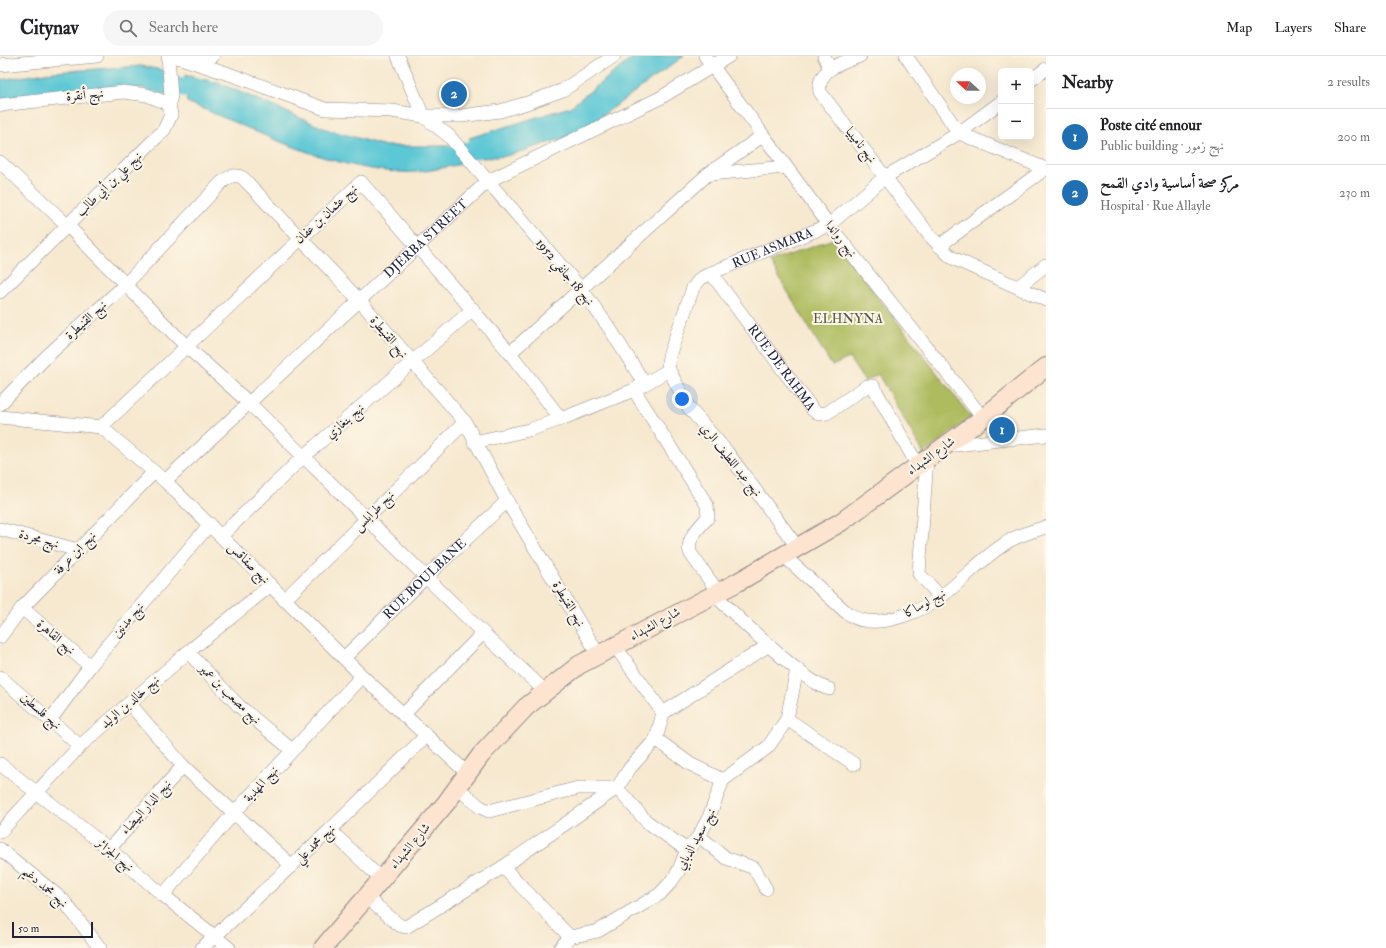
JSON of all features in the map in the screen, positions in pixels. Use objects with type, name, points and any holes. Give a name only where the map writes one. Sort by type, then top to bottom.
[{"type":"main road","name":"شارع الشهداء","points":[[323,948],[367,898],[458,788],[481,755],[521,712],[579,665],[716,593],[842,522],[983,418],[1046,367]]},
{"type":"street","points":[[1,62],[97,56]]},
{"type":"street","points":[[171,58],[213,56]]},
{"type":"street","points":[[398,56],[423,116]]},
{"type":"street","points":[[171,58],[325,109],[392,111],[423,116],[468,115],[500,111],[527,103],[563,90],[614,56]]},
{"type":"street","name":"DJERBA STREET","points":[[165,481],[248,402],[488,181],[660,98],[708,61],[729,56]]},
{"type":"street","points":[[824,56],[830,69],[860,56]]},
{"type":"street","points":[[906,56],[959,133],[1046,169]]},
{"type":"street","name":"نهج علي بن أبي طالب","points":[[0,292],[164,130],[171,115],[171,58]]},
{"type":"street","name":"نهج رواندا","points":[[708,61],[829,225],[983,418]]},
{"type":"street","name":"نهج ناميبيا","points":[[830,69],[821,76],[819,85],[820,92],[939,246],[957,260],[1018,286],[1046,300]]},
{"type":"street","points":[[1034,78],[1046,69]]},
{"type":"street","name":"نهج أنقرة","points":[[0,105],[124,92],[170,100]]},
{"type":"street","name":"RUE ASMARA","points":[[669,370],[669,356],[693,288],[700,279],[711,273],[829,225],[885,177],[959,133],[998,104]]},
{"type":"street","name":"نهج 18 جانفي 1952","points":[[423,116],[449,136],[477,167],[582,290],[610,329],[639,387],[707,505],[708,517],[690,540],[688,547],[716,593]]},
{"type":"street","points":[[510,353],[582,290],[708,174],[762,136]]},
{"type":"street","points":[[0,162],[67,225],[187,347],[248,402],[483,633],[546,692]]},
{"type":"street","points":[[708,174],[785,166]]},
{"type":"street","points":[[939,246],[1046,169]]},
{"type":"street","name":"نهح القنيطرة","points":[[125,285],[221,183],[231,175],[237,175],[244,178],[359,300],[412,363],[465,422],[474,442],[507,501],[598,654]]},
{"type":"street","name":"نهج عثمان بن عفان","points":[[101,427],[361,182],[416,247],[473,309],[510,353],[561,420]]},
{"type":"street","points":[[1018,286],[1046,265]]},
{"type":"street","name":"RUE DE RAHMA","points":[[711,273],[813,410],[819,414],[827,413],[867,386],[873,386],[922,462]]},
{"type":"street","name":"نهج القنيطرة","points":[[0,404],[47,356],[125,285]]},
{"type":"street","name":"نهج بنغازي","points":[[221,536],[303,457],[473,309]]},
{"type":"street","points":[[474,442],[523,432],[561,420],[639,387],[669,370]]},
{"type":"street","name":"نهج عبد اللطيف الري","points":[[669,370],[689,408],[732,457],[791,552]]},
{"type":"street","points":[[0,417],[101,427]]},
{"type":"street","name":"نهج طرابلس","points":[[284,600],[465,422]]},
{"type":"street","name":"نهج صفاقس","points":[[101,427],[165,481],[362,676],[467,774]]},
{"type":"street","points":[[945,446],[1046,435]]},
{"type":"street","points":[[922,462],[919,574],[941,597]]},
{"type":"street","name":"نهج ابن عرفة","points":[[0,637],[22,608],[154,472]]},
{"type":"street","name":"RUE BOULBANE","points":[[344,658],[426,577],[507,501]]},
{"type":"street","name":"نهج مدنين","points":[[51,719],[90,666],[210,524]]},
{"type":"street","name":"نهج لوساكا","points":[[791,552],[834,603],[846,612],[864,621],[896,618],[909,614],[941,597],[979,564],[1008,542],[1021,535],[1046,527]]},
{"type":"street","name":"نهج مجردة","points":[[0,529],[78,550]]},
{"type":"street","name":"نهج خالد بن الوليد","points":[[0,832],[80,746],[188,652],[271,585]]},
{"type":"street","points":[[716,593],[797,669],[822,687],[829,689]]},
{"type":"street","name":"نهج القاهرة","points":[[22,608],[90,666]]},
{"type":"street","points":[[403,715],[483,633]]},
{"type":"street","points":[[367,898],[399,925],[406,927],[503,867],[617,788],[630,768],[656,739],[663,713],[770,645]]},
{"type":"street","points":[[615,646],[663,713]]},
{"type":"street","name":"نهج مصعب بن عمير","points":[[188,652],[239,706],[292,750]]},
{"type":"street","points":[[656,739],[690,764],[723,780],[768,747],[787,719],[797,669]]},
{"type":"street","name":"نهج المهدية","points":[[163,895],[234,813],[362,676]]},
{"type":"street","name":"نهج فلسطين","points":[[0,677],[51,719],[80,746]]},
{"type":"street","points":[[130,704],[183,766],[292,866]]},
{"type":"street","points":[[787,719],[854,764]]},
{"type":"street","name":"نهج محمد علي","points":[[202,948],[292,866],[426,736]]},
{"type":"street","name":"نهج الجزائر","points":[[0,764],[109,849],[229,948]]},
{"type":"street","name":"نهج الدار البيضاء","points":[[109,849],[183,766]]},
{"type":"street","name":"نهج سعيد الدبابي","points":[[570,938],[598,931],[660,894],[678,872],[687,850],[699,836],[714,807],[723,780]]},
{"type":"street","points":[[458,788],[480,807],[489,811],[578,788],[617,788],[646,821],[687,850]]},
{"type":"street","points":[[330,830],[382,879]]},
{"type":"street","points":[[699,836],[726,858],[754,868],[766,889]]},
{"type":"street","name":"نهج محمد دغيم","points":[[0,849],[63,900],[100,948]]},
{"type":"street","points":[[503,867],[570,938],[560,948]]},
{"type":"green space","name":"ELHNYNA","points":[[833,239],[971,417],[924,454],[878,374],[865,382],[849,358],[832,366],[770,262]]},
{"type":"water","points":[[635,56],[684,56],[577,134],[506,156],[482,158],[469,138],[570,107]]},
{"type":"water","points":[[141,66],[167,71],[169,96],[145,88],[52,93],[0,101],[0,80],[53,72]]},
{"type":"water","points":[[185,75],[219,83],[326,129],[385,146],[452,146],[466,163],[425,171],[400,172],[346,164],[318,156],[187,102]]},
{"type":"waterway","points":[[151,82],[191,88],[210,96]]},
{"type":"waterway","points":[[445,157],[502,142]]},
{"type":"place","name":"مركز صحة أساسية وادي القمح","points":[[454,94]]},
{"type":"place","name":"Poste cité ennour","points":[[1002,430]]}]
